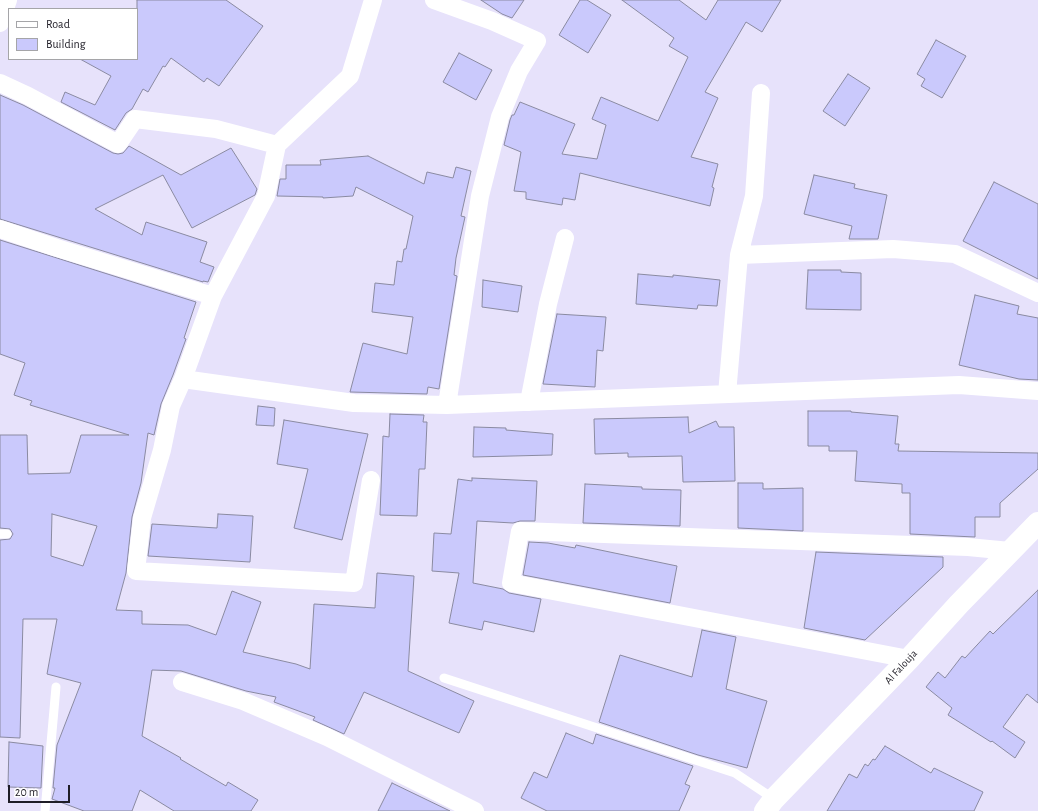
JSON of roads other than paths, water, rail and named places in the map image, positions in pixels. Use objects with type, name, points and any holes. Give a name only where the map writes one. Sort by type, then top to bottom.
[{"type":"main road","name":"Al Falouja","points":[[770,805],[909,659],[959,604],[1038,523]]},
{"type":"street","points":[[0,23],[8,0]]},
{"type":"street","points":[[371,480],[354,583],[136,571],[142,518],[162,450],[171,406],[183,379],[213,296],[266,196],[276,145],[350,76],[373,0]]},
{"type":"street","points":[[434,0],[492,21],[537,41],[519,71],[500,117],[480,196],[447,405]]},
{"type":"street","points":[[0,84],[28,96],[118,144],[135,119],[216,129],[276,145]]},
{"type":"street","points":[[727,394],[740,255],[754,196],[761,93]]},
{"type":"street","points":[[0,229],[56,248],[213,296]]},
{"type":"street","points":[[529,402],[548,304],[565,238]]},
{"type":"street","points":[[740,255],[893,249],[955,254],[1038,293]]},
{"type":"street","points":[[183,379],[354,403],[447,405],[959,385],[1038,391]]},
{"type":"street","points":[[909,659],[511,583],[520,531],[968,547],[1010,551]]},
{"type":"street","points":[[182,682],[243,701],[327,737],[475,811]]},
{"type":"lane","points":[[444,678],[735,773],[770,805]]},
{"type":"lane","points":[[45,811],[56,687]]}]
